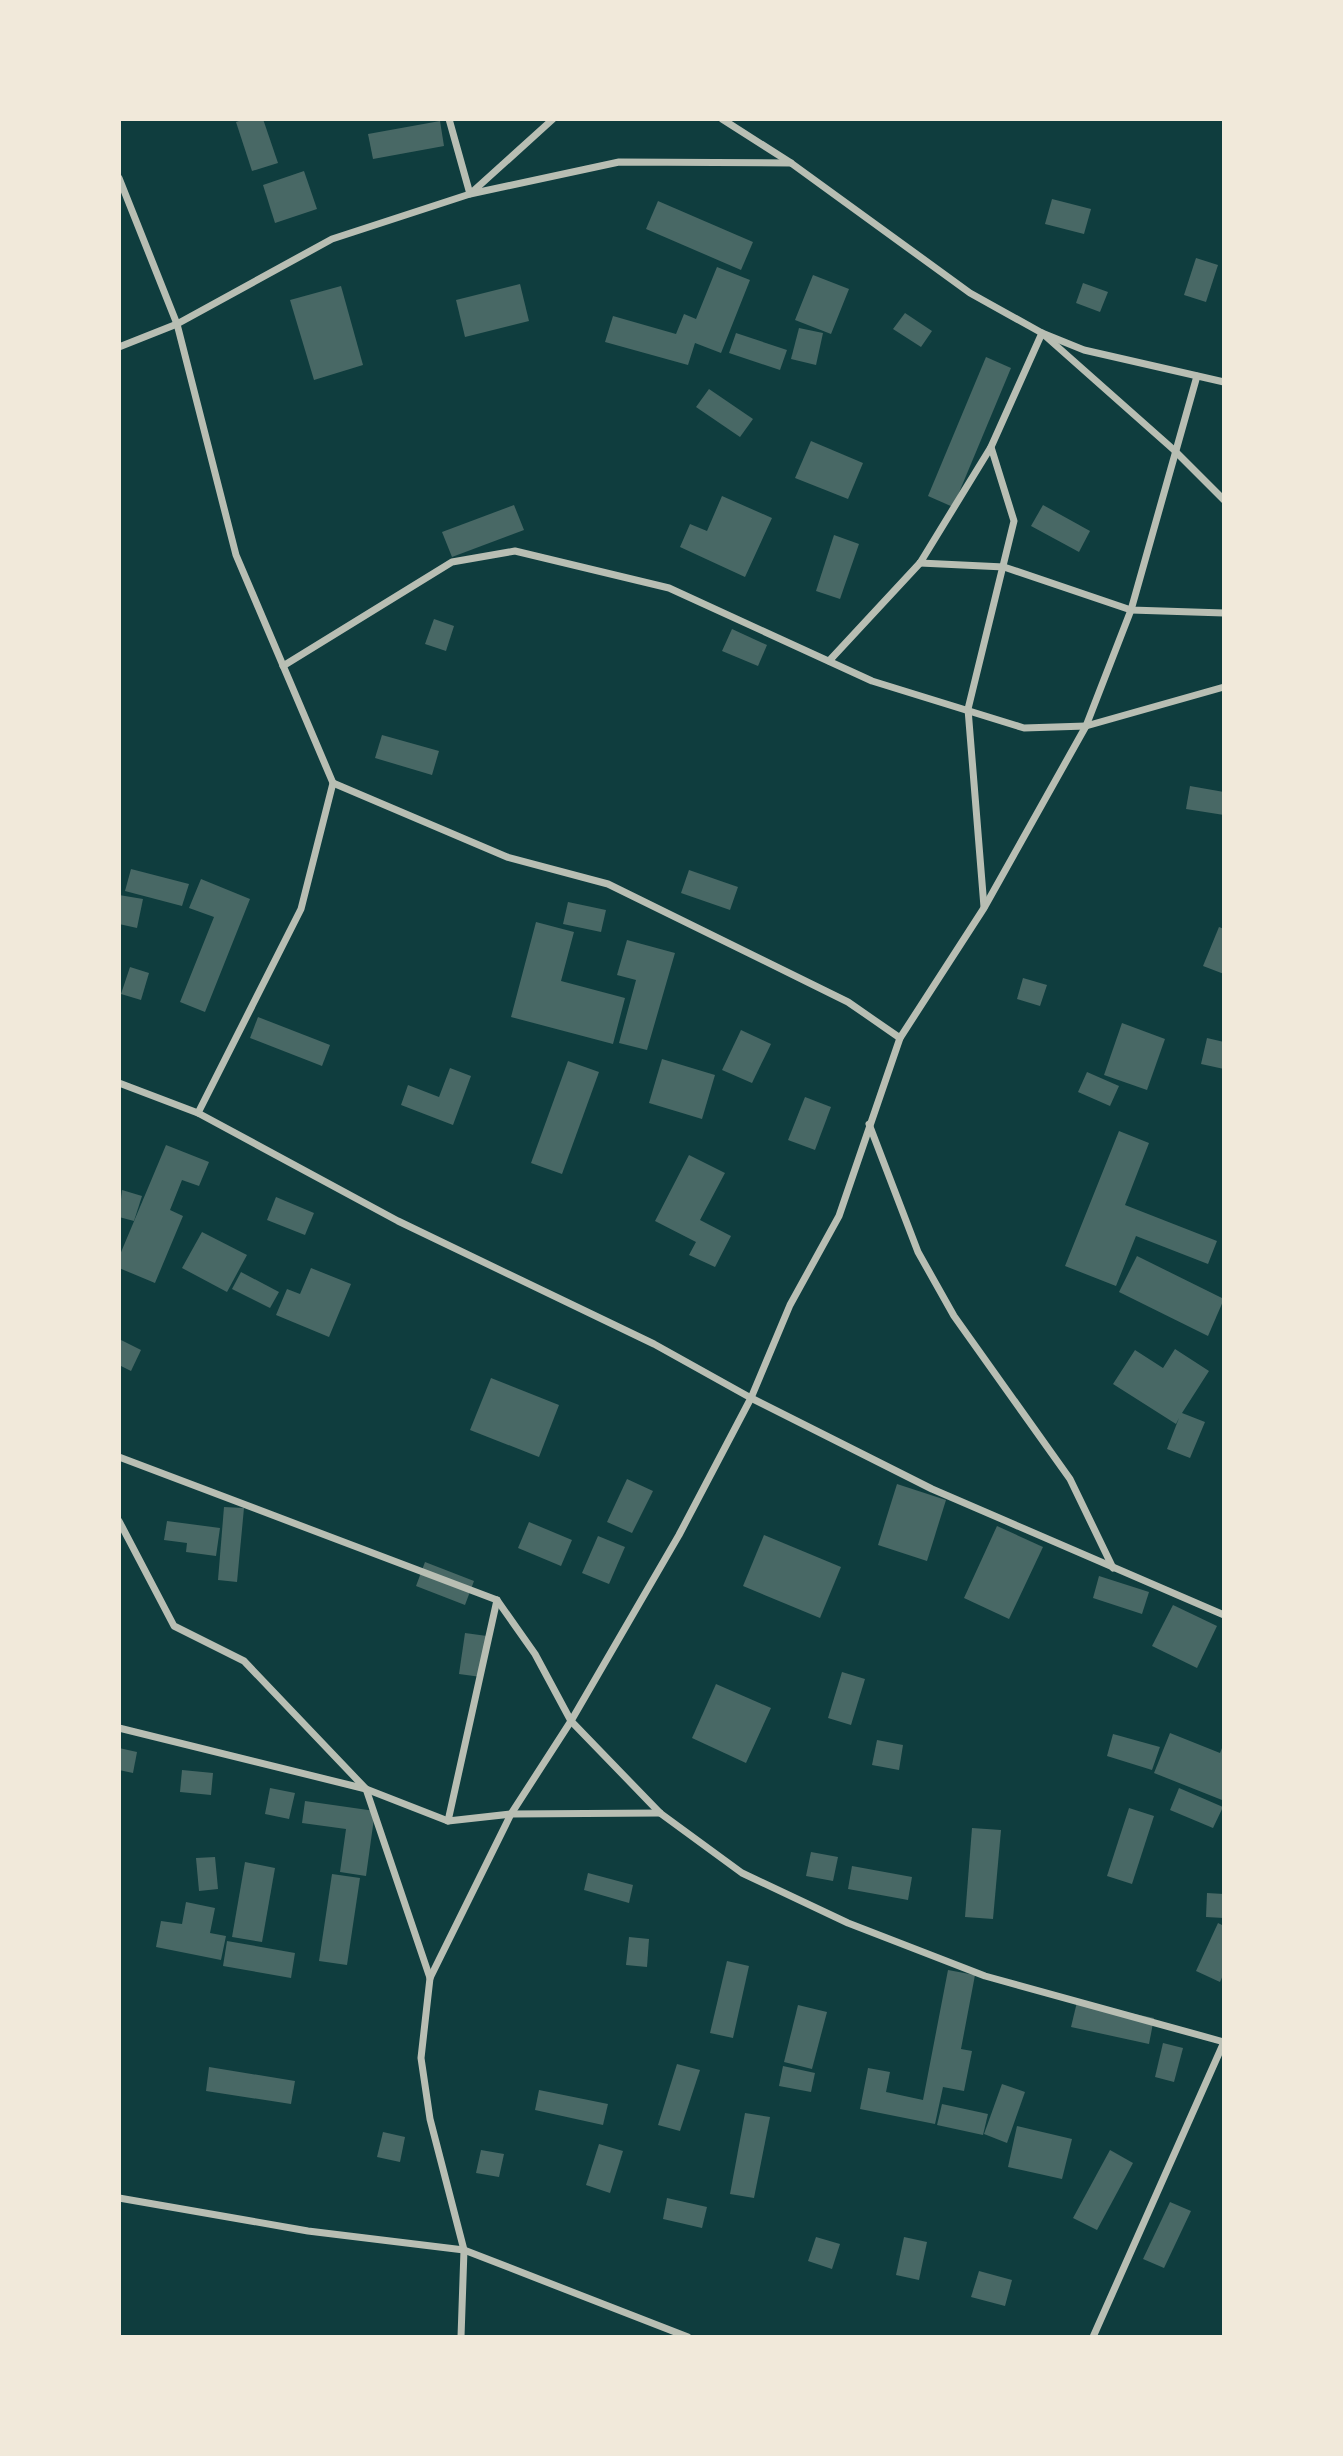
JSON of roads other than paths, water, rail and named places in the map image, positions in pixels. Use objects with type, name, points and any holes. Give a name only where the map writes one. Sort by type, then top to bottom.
[{"type":"street","points":[[449,119],[470,194]]},
{"type":"street","points":[[470,194],[553,119]]},
{"type":"street","points":[[722,119],[791,163],[970,293],[1042,332],[1084,350],[1224,382]]},
{"type":"street","points":[[119,347],[177,324],[332,239],[470,194],[619,162],[791,163]]},
{"type":"street","points":[[119,178],[177,324],[236,555],[333,783],[301,909],[198,1113]]},
{"type":"street","points":[[829,661],[920,563],[991,447],[1042,332]]},
{"type":"street","points":[[1042,332],[1174,450],[1224,500]]},
{"type":"street","points":[[461,2337],[464,2250],[439,2157],[421,2058],[430,1978],[511,1814],[571,1721],[679,1535],[751,1398],[790,1305],[839,1216],[900,1038],[984,908],[1086,726],[1131,610],[1197,376]]},
{"type":"street","points":[[984,908],[968,709],[1014,521],[991,447]]},
{"type":"street","points":[[283,666],[452,562],[515,551],[669,588],[872,681],[1024,728],[1086,726],[1224,687]]},
{"type":"street","points":[[920,563],[1004,567],[1131,610],[1224,613]]},
{"type":"street","points":[[333,783],[508,858],[608,884],[848,1002],[900,1038]]},
{"type":"street","points":[[119,1083],[198,1113],[398,1221],[654,1344],[751,1398],[932,1489],[1223,1613]]},
{"type":"street","points":[[869,1123],[918,1252],[954,1315],[1070,1479],[1113,1568]]},
{"type":"street","points":[[119,1457],[497,1600],[535,1654],[571,1721],[660,1813],[742,1872],[848,1923],[985,1976],[1224,2042],[1093,2337]]},
{"type":"street","points":[[119,1521],[174,1626],[244,1661],[366,1789],[430,1978]]},
{"type":"street","points":[[448,1821],[497,1600]]},
{"type":"street","points":[[119,1728],[366,1789],[448,1821],[511,1814],[660,1813]]},
{"type":"street","points":[[119,2198],[308,2231],[464,2250],[688,2337]]}]
